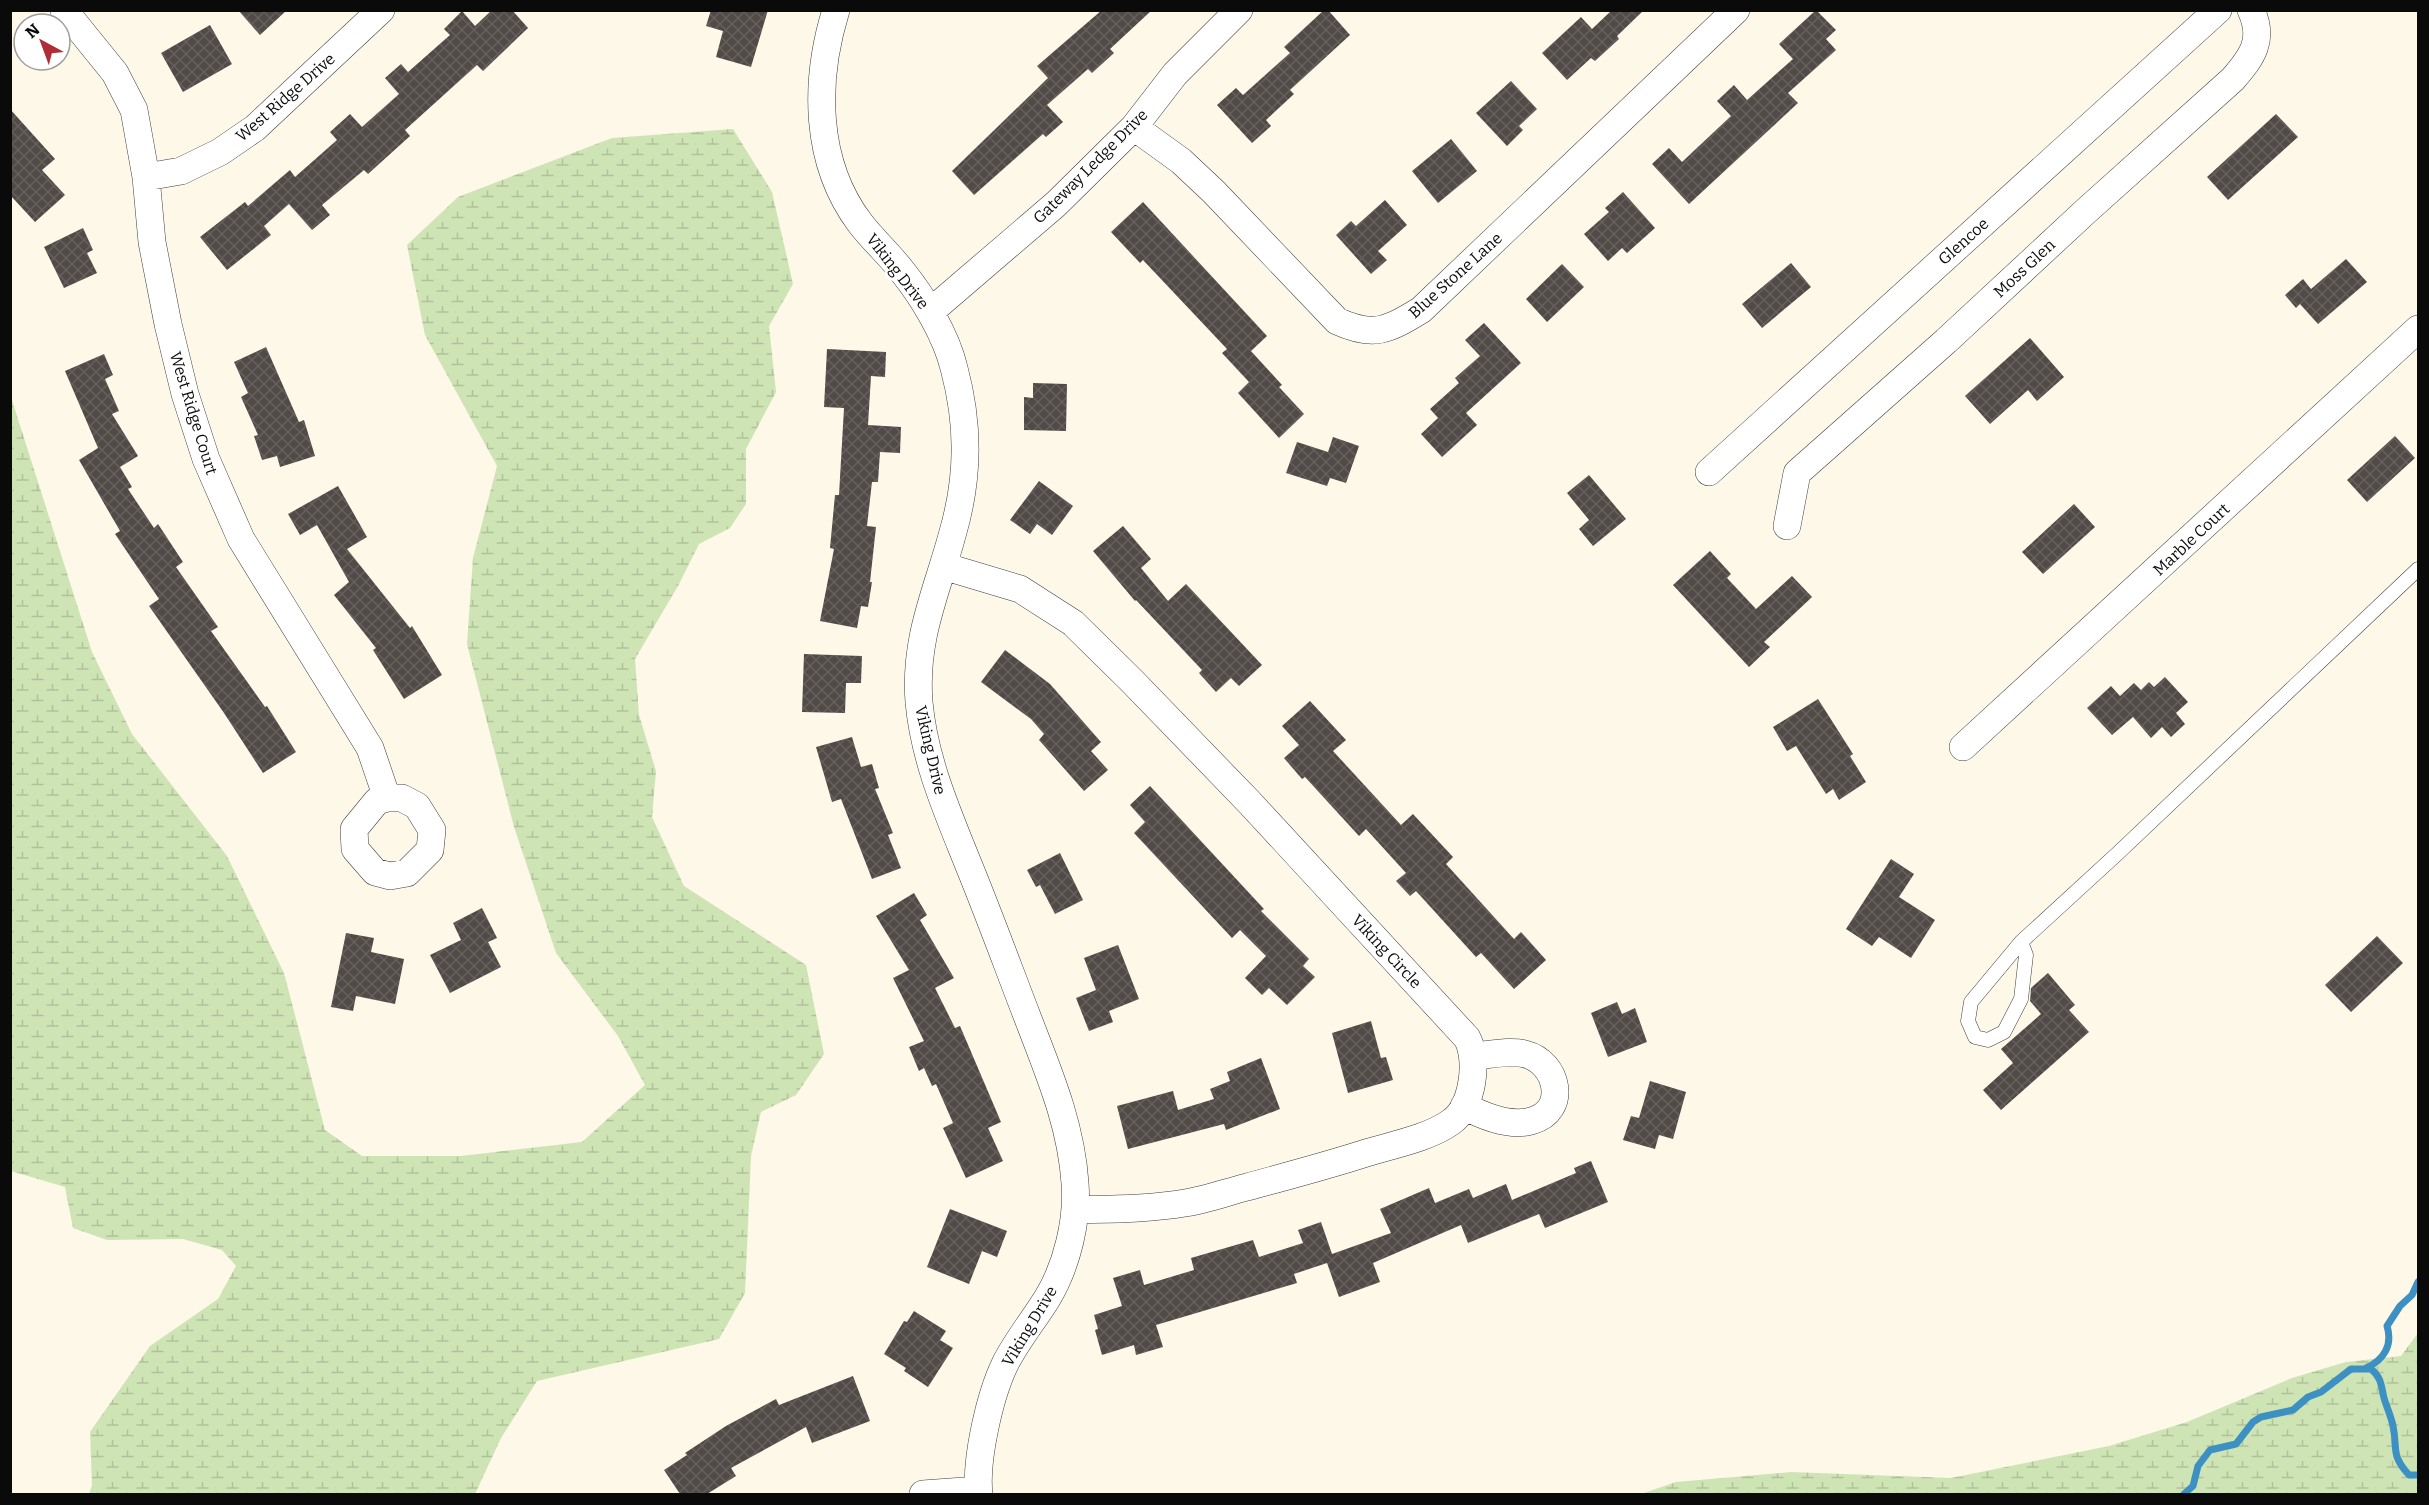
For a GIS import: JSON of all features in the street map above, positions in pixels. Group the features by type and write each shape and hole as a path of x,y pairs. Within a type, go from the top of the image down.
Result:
{"street":[{"name":"West Ridge Court","path":"64,10 115,73 134,110 146,177 152,242 168,324 185,394 206,459 241,539 369,748 387,798"},
{"name":"West Ridge Drive","path":"146,177 181,171 220,152 255,128 381,10"},
{"name":"Viking Drive","path":"836,10 827,46 820,96 823,133 832,165 843,193 859,221 903,272 930,312 954,365 967,437 963,488 954,529 928,608 920,657 919,698 925,740 943,802 1068,1127 1076,1185 1076,1210 1063,1263 1050,1294 1017,1342 996,1383 986,1429 978,1492"},
{"name":"Gateway Ledge Drive","path":"930,312 1056,204 1134,127 1174,74 1239,10"},
{"name":"Blue Stone Lane","path":"1134,127 1181,161 1214,192 1337,321 1370,331 1391,328 1421,310 1736,10"},
{"name":"Glencoe","path":"1709,471 2218,10"},
{"name":"Moss Glen","path":"1787,526 1797,473 1946,341 2233,79 2250,59 2258,40 2251,10"},
{"name":"Marble Court","path":"1963,747 2418,329"},
{"name":"Viking Circle","path":"943,566 1020,589 1073,623 1132,681 1345,905 1459,1029 1471,1045 1474,1056"},
{"path":"1076,1210 1133,1209 1187,1203 1338,1162 1414,1138 1452,1122 1464,1106 1473,1080 1474,1056 1522,1053 1533,1056 1541,1062 1553,1077 1556,1094 1552,1104 1544,1114 1528,1122 1488,1117 1464,1106"},
{"path":"923,1494 978,1492"}],"lane":[{"path":"2021,942 2026,955 2021,999 2004,1032 1988,1040 1975,1037 1968,1021 1971,1002 2021,942 2418,569"}],"green space":[{"path":"733,129 772,192 793,284 769,326 776,392 746,449 746,504 730,528 699,544 678,586 635,659 639,715 656,771 652,817 684,886 806,965 824,1054 796,1095 761,1112 751,1156 745,1293 719,1339 537,1381 501,1438 475,1494 89,1494 92,1485 90,1432 150,1346 218,1299 236,1266 222,1250 183,1239 107,1240 73,1228 65,1187 11,1171 11,397 92,652 132,734 227,856 284,973 325,1130 362,1156 461,1156 582,1142 645,1085 618,1036 556,953 514,827 467,644 473,558 497,466 425,335 407,245 458,197 612,138"},
{"path":"2418,1333 2418,1494 1641,1494 1676,1482 1791,1472 1951,1478 2109,1446 2187,1422 2292,1378 2346,1362 2401,1356"}],"building":[{"path":"238,10 287,10 260,35"},
{"path":"492,10 512,10 528,28 483,71 477,65 405,130 410,136 368,174 364,170 322,205 330,215 312,230 289,204 264,226 271,235 227,270 200,237 245,202 248,206 290,170 295,177 337,140 330,132 350,114 362,127 399,94 385,78 401,64 408,72 450,35 444,29 462,11 475,26"},
{"path":"711,10 768,10 751,67 716,57 723,31 706,26"},
{"path":"1102,10 1152,10 1110,49 1114,53 1092,73 1088,69 1047,105 1063,122 1046,137 1043,134 974,195 952,171 1048,78 1037,66"},
{"path":"1324,10 1328,10 1350,35 1290,90 1294,94 1266,120 1271,126 1252,143 1217,105 1236,88 1243,95 1290,53 1284,47"},
{"path":"1612,10 1644,10 1617,36 1619,39 1595,61 1591,58 1567,80 1542,53 1581,17 1592,29"},
{"path":"1816,10 1836,30 1826,39 1836,50 1788,93 1798,103 1689,204 1652,164 1669,148 1682,162 1731,116 1717,101 1734,85 1747,100 1793,59 1779,44"},
{"path":"210,25 232,64 183,92 161,53"},
{"path":"1511,81 1537,109 1519,126 1523,130 1507,146 1476,113"},
{"path":"10,109 55,159 42,170 65,195 35,222 10,195"},
{"path":"2276,114 2298,137 2228,200 2207,177"},
{"path":"1451,139 1477,171 1438,203 1412,171"},
{"path":"1623,192 1655,228 1627,253 1622,248 1608,261 1584,234 1609,212 1605,208"},
{"path":"1385,200 1407,225 1378,251 1387,260 1371,274 1336,235 1351,221 1356,226"},
{"path":"1143,202 1267,336 1251,351 1282,385 1279,387 1304,414 1279,438 1238,393 1249,382 1222,353 1227,349 1143,260 1140,263 1111,232"},
{"path":"83,228 93,250 87,253 97,273 64,288 44,247"},
{"path":"2346,259 2367,282 2318,324 2300,304 2296,308 2285,295 2303,279 2311,289"},
{"path":"1791,263 1811,287 1762,328 1742,304"},
{"path":"1562,264 1584,287 1547,322 1526,299"},
{"path":"1484,323 1521,363 1466,413 1477,425 1442,457 1421,434 1438,418 1430,409 1459,383 1455,378 1480,356 1465,340"},
{"path":"2030,338 2064,377 2037,401 2028,390 1990,424 1965,396"},
{"path":"266,347 299,422 304,420 315,456 280,467 277,456 262,460 254,436 258,435 241,397 248,393 234,362"},
{"path":"827,349 886,352 885,377 871,376 868,425 901,427 900,453 880,452 878,482 872,482 867,526 876,527 870,582 872,582 868,607 861,606 857,628 820,621 834,549 830,548 835,495 839,495 844,408 824,407"},
{"path":"104,354 113,375 105,379 119,411 112,414 138,456 120,467 132,487 128,489 154,528 158,524 183,562 176,567 218,627 211,631 265,707 267,706 296,752 263,773 149,606 159,599 115,534 120,531 79,460 98,448 65,371"},
{"path":"1033,383 1067,384 1066,431 1024,430 1024,397 1033,398"},
{"path":"2395,436 2415,458 2367,502 2347,480"},
{"path":"1333,437 1359,446 1346,483 1330,478 1327,486 1286,473 1297,442 1328,452"},
{"path":"1589,475 1626,519 1593,546 1579,529 1589,520 1567,493"},
{"path":"1039,481 1073,506 1052,535 1037,524 1030,534 1010,520"},
{"path":"338,486 367,537 347,549 410,628 412,626 442,675 404,699 373,650 376,648 334,595 349,582 317,525 300,535 288,514"},
{"path":"2074,504 2095,527 2043,574 2022,552"},
{"path":"1123,526 1151,559 1141,568 1168,601 1186,584 1262,665 1239,686 1231,678 1216,692 1199,673 1202,670 1135,601 1093,551"},
{"path":"1710,551 1731,574 1727,578 1756,609 1792,576 1812,597 1764,642 1770,647 1749,667 1673,585"},
{"path":"1005,650 1050,684 1101,742 1091,751 1108,770 1084,791 1039,740 1044,734 1031,719 981,682"},
{"path":"804,654 862,656 861,683 846,683 845,713 802,712"},
{"path":"2165,677 2188,702 2176,713 2185,724 2171,737 2162,727 2151,738 2133,717 2112,735 2087,708 2111,686 2120,696 2134,683 2141,690 2149,682 2154,687"},
{"path":"1818,699 1853,754 1850,756 1866,782 1839,800 1833,789 1826,794 1796,746 1787,751 1773,727"},
{"path":"1310,701 1346,740 1333,751 1401,825 1413,814 1453,857 1446,864 1514,939 1521,932 1546,960 1514,989 1481,953 1476,957 1416,891 1410,896 1396,881 1406,873 1366,829 1359,836 1305,777 1302,779 1284,758 1299,745 1282,726"},
{"path":"852,737 861,767 872,764 879,788 875,789 893,833 888,835 901,868 872,879 841,799 832,802 816,747"},
{"path":"1150,786 1264,909 1261,911 1309,959 1303,966 1315,977 1287,1005 1269,988 1262,995 1245,978 1266,956 1240,930 1232,938 1134,833 1145,822 1130,805"},
{"path":"1060,853 1083,900 1055,914 1040,885 1036,887 1027,870"},
{"path":"1891,859 1914,874 1899,897 1935,920 1911,958 1879,937 1872,946 1846,929"},
{"path":"914,893 927,915 920,920 954,978 935,988 955,1028 960,1026 1001,1122 988,1128 1003,1161 966,1178 943,1128 953,1123 936,1084 932,1086 924,1068 919,1071 909,1047 924,1041 893,978 909,970 876,916"},
{"path":"482,908 497,938 488,942 501,967 450,993 430,955 461,940 453,923"},
{"path":"346,933 374,938 371,952 404,959 395,1004 356,996 353,1011 331,1007"},
{"path":"2377,936 2403,963 2351,1012 2325,985"},
{"path":"1118,945 1139,999 1109,1011 1113,1022 1089,1031 1076,998 1096,990 1084,958"},
{"path":"2048,973 2075,1005 2069,1010 2089,1032 2001,1110 1983,1090 2013,1063 2001,1049 2041,1014 2030,1001 2031,988"},
{"path":"1617,1002 1622,1014 1635,1008 1647,1042 1608,1057 1591,1013"},
{"path":"1371,1021 1381,1058 1386,1057 1393,1080 1348,1093 1332,1033"},
{"path":"1261,1058 1280,1109 1226,1130 1224,1124 1128,1149 1117,1106 1173,1091 1178,1110 1214,1099 1210,1089 1230,1081 1227,1072"},
{"path":"1650,1081 1686,1092 1673,1139 1659,1135 1655,1149 1623,1140 1631,1116 1639,1118"},
{"path":"1591,1161 1608,1202 1545,1228 1539,1214 1468,1243 1461,1225 1373,1263 1380,1282 1339,1297 1327,1263 1294,1274 1297,1283 1156,1325 1163,1347 1136,1355 1134,1345 1102,1355 1095,1330 1098,1329 1094,1315 1122,1306 1113,1278 1140,1270 1144,1285 1194,1270 1191,1258 1253,1240 1259,1257 1303,1243 1298,1230 1321,1222 1332,1254 1391,1233 1380,1209 1429,1188 1435,1203 1469,1189 1473,1198 1506,1184 1512,1200 1576,1173 1574,1168"},
{"path":"950,1209 1007,1231 997,1257 982,1251 969,1284 927,1267"},
{"path":"914,1311 946,1331 940,1340 953,1348 928,1387 904,1371 906,1368 884,1354 904,1321 907,1322"},
{"path":"853,1376 870,1421 812,1443 806,1427 731,1468 736,1476 707,1494 680,1494 664,1470 726,1426 776,1399 779,1405"}],"waterway":[{"path":"2366,1368 2378,1361 2386,1351 2389,1339 2387,1326 2400,1306 2412,1295 2418,1282"},
{"path":"2184,1494 2193,1486 2198,1466 2210,1450 2236,1444 2253,1422 2261,1417 2293,1410 2308,1397 2321,1392 2351,1369 2371,1369 2381,1382 2392,1422 2399,1462 2409,1475 2418,1475"}]}
